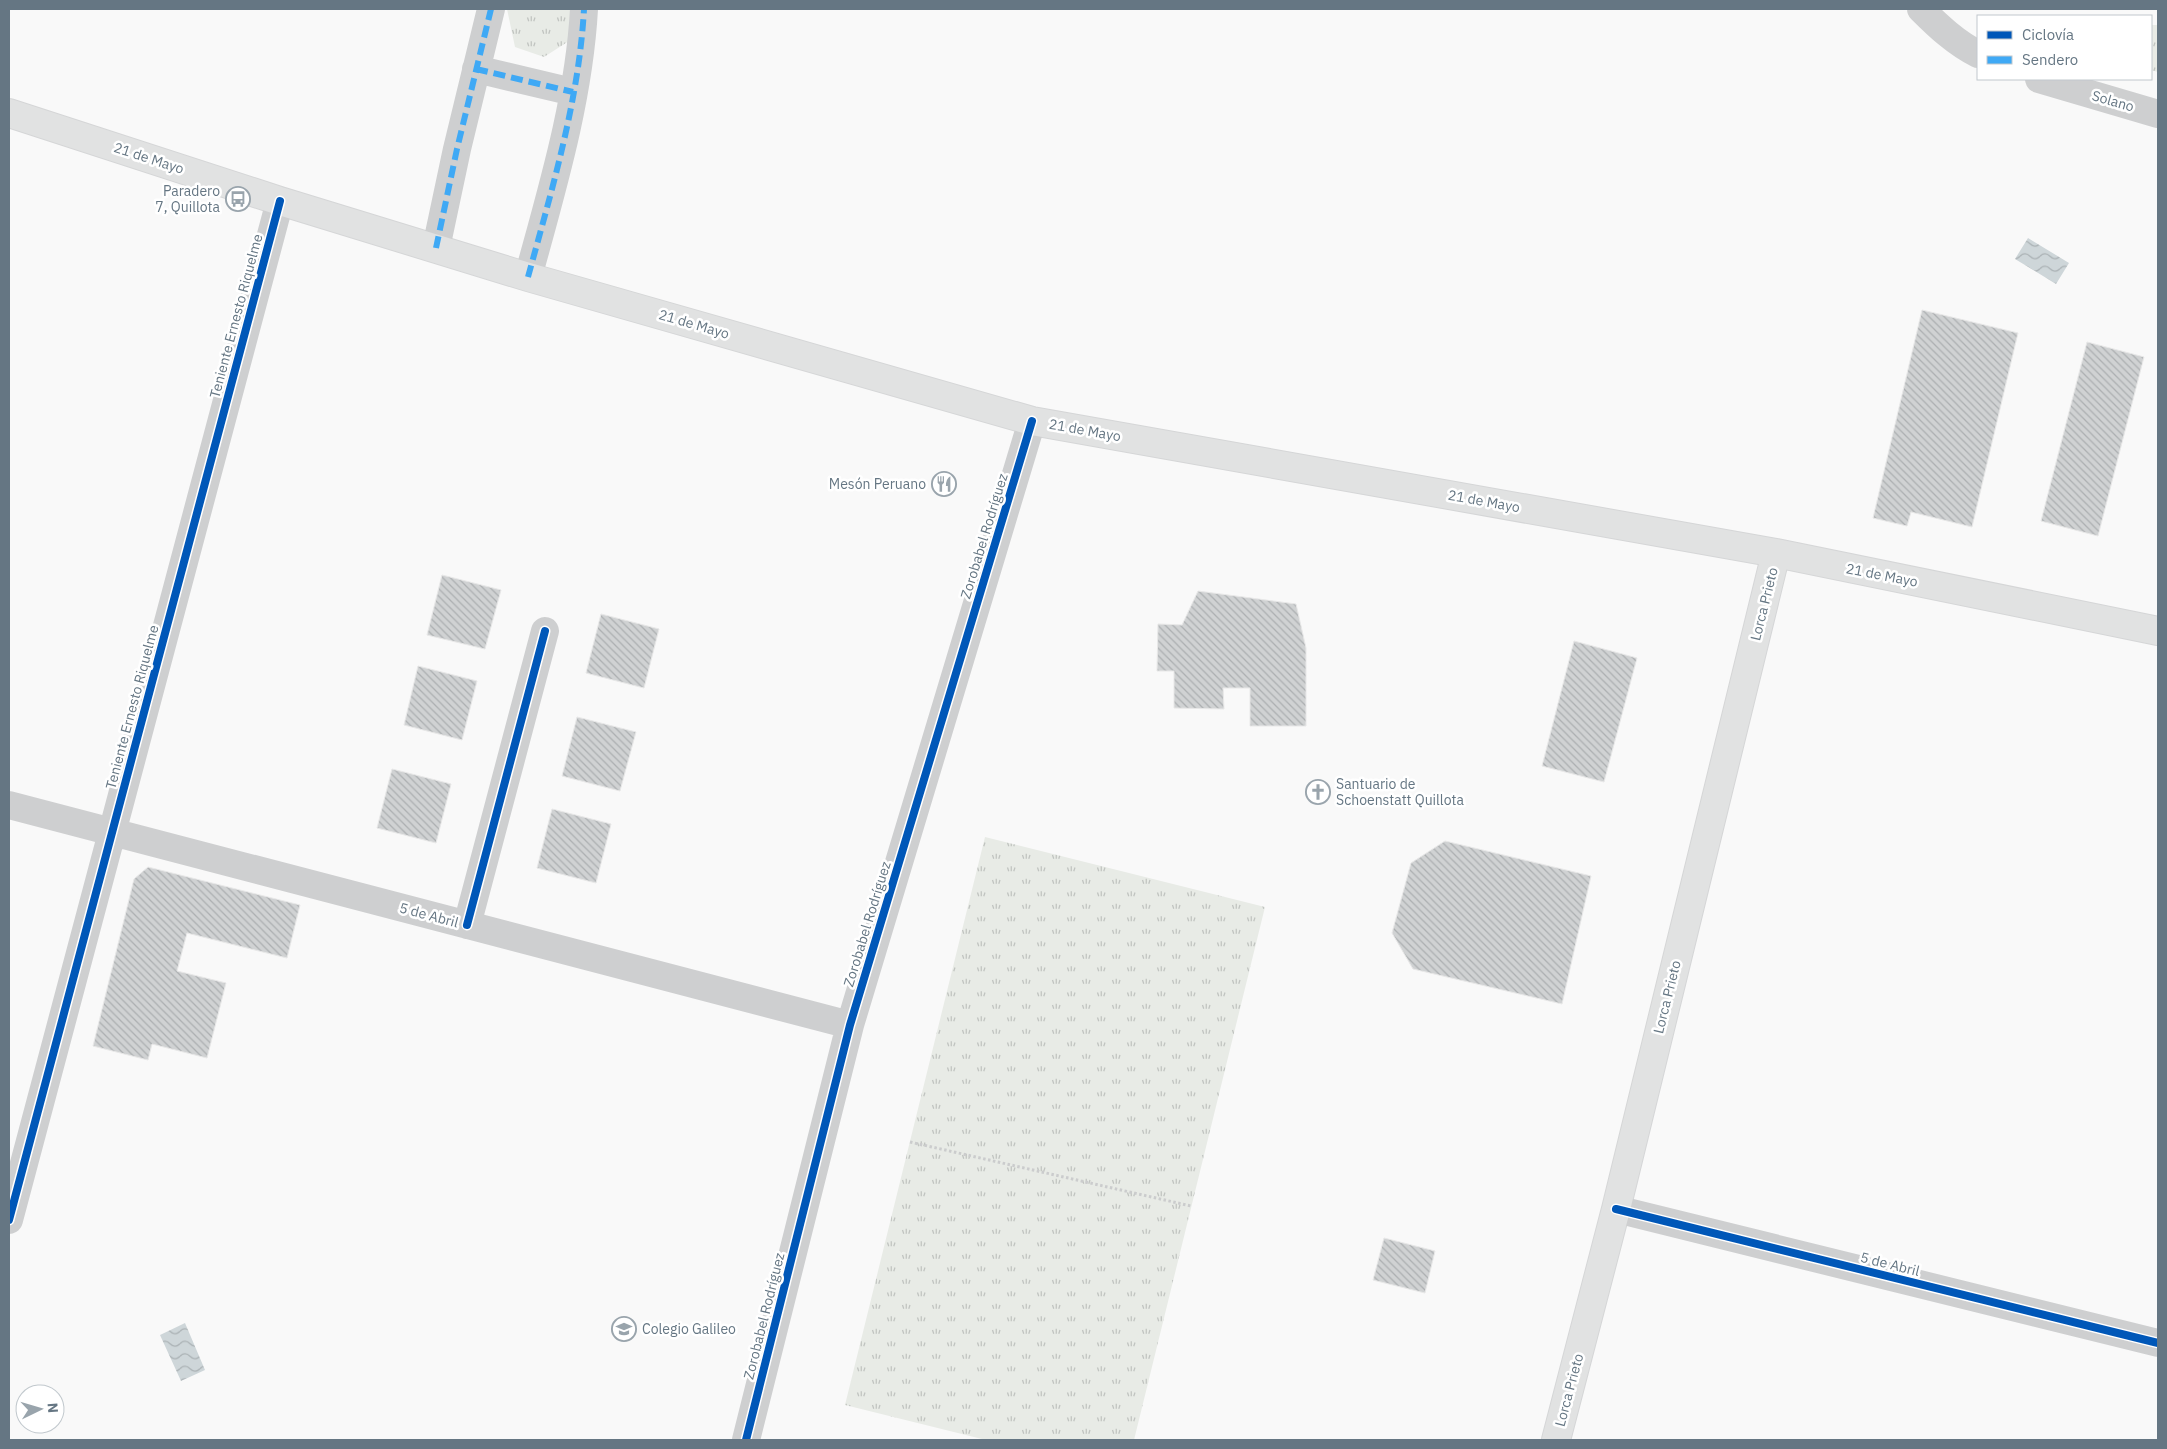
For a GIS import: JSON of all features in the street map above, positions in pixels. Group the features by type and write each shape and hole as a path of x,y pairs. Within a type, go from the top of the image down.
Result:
{"main road":[{"name":"21 de Mayo","path":"9,113 280,202 528,277 1032,420 1776,553 2158,631"},
{"name":"Lorca Prieto","path":"1556,1440 1616,1209 1776,553"}],"street":[{"path":"436,248 491,9"},
{"path":"528,277 555,176 573,92 581,52 584,9"},
{"path":"1920,9 1938,26 1968,49 1977,54"},
{"path":"476,69 573,92"},
{"name":"Solano","path":"2041,80 2158,114"},
{"name":"Teniente Ernesto Riquelme","path":"9,1220 280,202"},
{"name":"Zorobabel Rodríguez","path":"746,1440 850,1025 1032,420"},
{"path":"467,925 545,631"},
{"name":"5 de Abril","path":"9,805 850,1025"},
{"name":"5 de Abril","path":"1616,1209 2158,1343"}],"path":[{"path":"910,1142 1191,1206"}],"green space":[{"path":"507,9 572,9 569,41 544,57 515,47"},
{"path":"2152,25 2158,25 2158,72 2152,70"},
{"path":"985,837 1265,907 1134,1440 986,1440 845,1405"}],"water":[{"path":"2028,238 2069,263 2056,284 2015,259"},
{"path":"185,1323 205,1370 181,1381 160,1335"}],"building":[{"path":"1922,310 2018,333 1972,527 1911,512 1907,526 1873,518"},
{"path":"2087,342 2144,357 2098,536 2041,521"},
{"path":"442,575 501,590 485,649 427,635"},
{"path":"1198,591 1296,604 1306,648 1306,726 1250,726 1250,688 1223,688 1224,709 1174,708 1174,671 1157,671 1158,624 1182,625"},
{"path":"601,614 659,629 644,688 586,673"},
{"path":"1574,641 1637,658 1604,782 1542,766"},
{"path":"418,666 477,681 462,740 404,725"},
{"path":"577,717 636,732 620,791 562,776"},
{"path":"392,769 451,784 436,843 377,828"},
{"path":"552,809 611,824 596,883 537,868"},
{"path":"1445,841 1591,876 1562,1004 1413,969 1392,933 1411,863"},
{"path":"148,867 300,905 287,958 187,933 177,971 226,983 207,1058 152,1044 148,1060 93,1046 134,879"},
{"path":"1384,1238 1435,1251 1425,1293 1373,1280"}],"marked path":[{"path":"436,248 457,149 491,9"},
{"path":"528,277 555,178 570,111 577,77 584,9"},
{"path":"476,69 573,92"}],"cycle path":[{"path":"9,1220 280,201"},
{"path":"746,1440 850,1025 1032,421"},
{"path":"467,925 545,631"},
{"path":"1616,1209 2158,1343"}],"place":[{"name":"Paradero 7, Quillota","path":"238,199"},
{"name":"Mesón Peruano","path":"944,484"},
{"name":"Santuario de Schoenstatt Quillota","path":"1318,792"},
{"name":"Colegio Galileo","path":"624,1329"}]}
